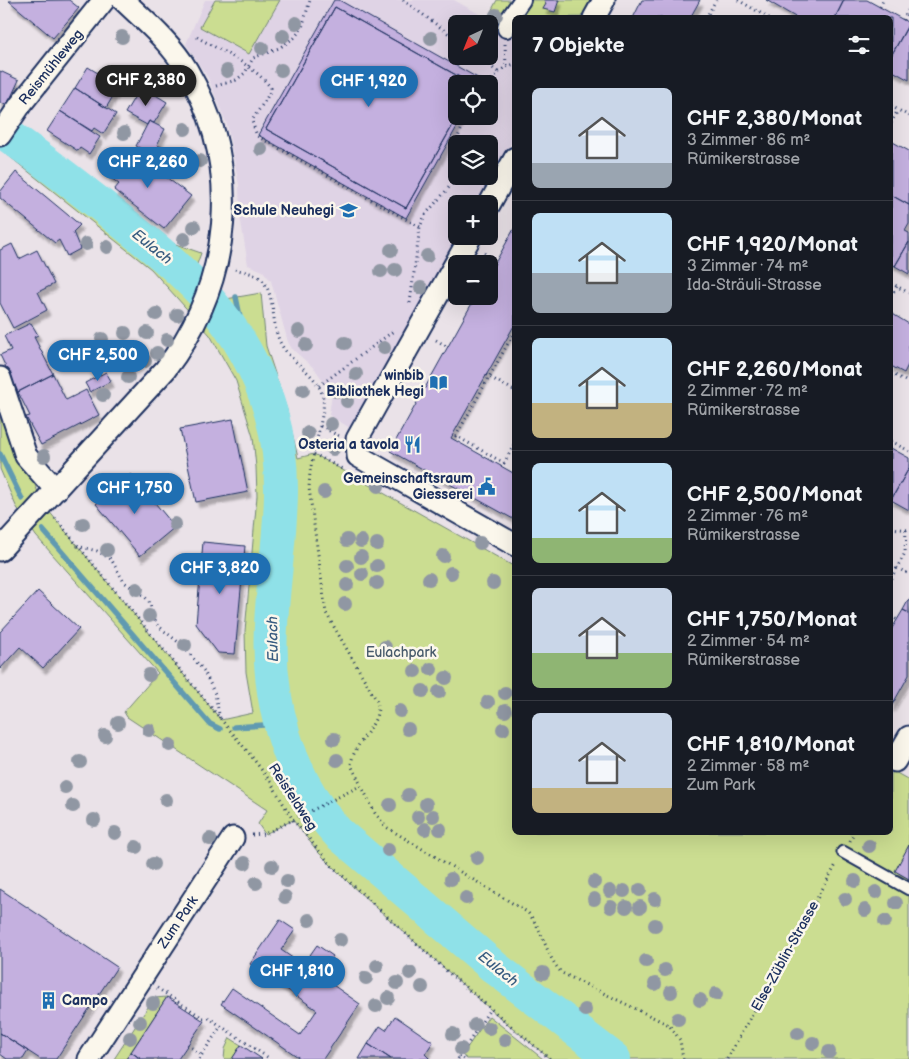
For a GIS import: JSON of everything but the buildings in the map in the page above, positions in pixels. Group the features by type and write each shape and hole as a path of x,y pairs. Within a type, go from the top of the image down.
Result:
{"street":[{"name":"Reismühleweg","path":"5,127 104,0"},
{"path":"0,550 165,370 183,346 199,316 215,274 222,227 222,179 219,156 206,113 186,69 173,50 123,0"},
{"path":"506,30 508,20 522,0"},
{"path":"596,15 604,0"},
{"path":"495,195 512,163"},
{"path":"476,245 357,438 358,456 512,543"},
{"path":"0,378 26,456 56,490"},
{"path":"899,763 909,737"},
{"name":"Zum Park","path":"89,1059 233,838"}],"lane":[{"path":"843,852 909,889"}],"path":[{"path":"209,88 236,80 248,67 253,58 279,48 294,38 302,28 310,0"},
{"path":"404,0 448,34"},
{"path":"708,15 716,0"},
{"path":"738,0 764,15"},
{"path":"880,7 883,0"},
{"path":"903,20 909,9"},
{"path":"196,38 248,67 263,78 271,88 268,100 258,110 252,121 257,136 420,227"},
{"path":"489,65 498,72"},
{"path":"496,75 512,65"},
{"path":"893,107 909,116"},
{"path":"893,119 898,110"},
{"path":"409,311 420,227 425,215 452,184 456,142 463,125"},
{"path":"478,245 489,255"},
{"path":"215,274 251,274 263,281 267,288 281,344 319,386 324,406 310,471 309,488 325,607 333,627 378,703 374,721 352,758 352,771 375,813 386,827 527,912 538,924 553,961 562,973 673,1029 680,1040 683,1059"},
{"path":"893,284 909,293"},
{"path":"893,293 897,286"},
{"path":"319,386 400,326"},
{"path":"512,335 456,436 504,463 512,448"},
{"path":"434,339 448,347"},
{"path":"893,375 909,383"},
{"path":"488,376 512,389"},
{"path":"320,426 346,440"},
{"path":"893,442 909,451"},
{"name":"Reisfeldweg","path":"51,514 262,769 293,820 332,866 490,1009 550,1059"},
{"path":"893,528 907,530 906,553 893,575"},
{"path":"76,546 97,551 111,559 124,582 149,601 156,624 184,646 204,671 215,694 220,720"},
{"path":"897,568 909,574"},
{"path":"893,617 897,620"},
{"path":"233,838 265,834 360,786"},
{"name":"Else-Züblin-Strasse","path":"727,1059 843,852"},
{"path":"152,984 203,1018 209,1018 270,1059"},
{"path":"464,1059 459,1057 490,1009"},
{"path":"199,1059 221,1026"},
{"path":"187,1045 202,1055"}],"shaded area":[{"name":"Schule Neuhegi","path":"205,0 454,0 481,15 448,15 448,65 498,65 498,25 512,32 512,141 498,166 498,135 448,135 448,185 488,185 482,195 448,195 448,245 453,245 350,428 329,415 332,394 315,369 292,349 288,342 271,281 263,271 248,265 240,216 239,185 227,125 208,78 186,44"}],"green space":[{"path":"215,0 280,0 249,54 200,27"},
{"path":"497,0 591,0 582,15 512,15 512,32 498,25 498,15 489,15"},
{"name":"Eulachpark","path":"0,113 11,119 167,241 201,253 196,267 226,299 261,293 266,346 287,410 298,458 314,454 512,565 512,835 893,835 893,771 909,780 909,1059 550,1059 490,1009 350,884 318,852 293,820 265,834 258,824 267,810 127,717 124,712 158,673 36,536 16,506 0,469 0,402 43,504 221,720 253,713 246,672 245,631 257,496 253,437 236,381 210,335 151,269 0,149"},
{"path":"167,997 126,1059 114,1059 154,998"},
{"path":"489,1016 543,1059 467,1059 462,1055"},
{"path":"230,1038 241,1045 232,1059 224,1059 225,1049"}],"waterway":[{"name":"Eulach","path":"0,130 43,160 111,213 187,277 228,324 245,350 271,413 277,439 280,466 280,519 271,626 273,682 277,709 284,737 294,763 306,788 321,812 338,833 494,967 614,1059"},
{"path":"236,297 243,331 241,344"},
{"path":"0,454 22,499"},
{"path":"43,530 210,724 220,729"},
{"path":"234,727 280,724"}],"place":[{"name":"Schule Neuhegi","path":"348,210"},
{"name":"winbib Bibliothek Hegi","path":"438,383"},
{"name":"Osteria a tavola","path":"413,444"},
{"name":"Gemeinschaftsraum Giesserei","path":"487,486"},
{"name":"Campo","path":"48,1000"}]}
